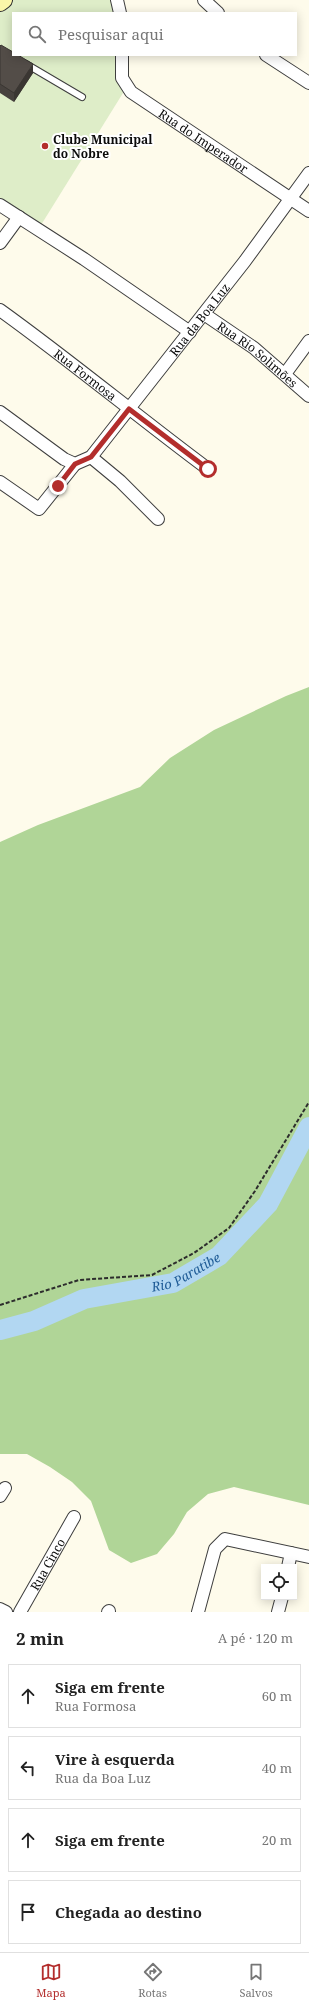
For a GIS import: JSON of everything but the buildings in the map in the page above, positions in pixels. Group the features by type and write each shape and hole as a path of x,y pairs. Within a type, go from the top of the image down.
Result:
{"main road":[{"path":"0,3 4,0"}],"street":[{"path":"117,0 120,12"},
{"path":"204,0 217,12"},
{"name":"Rua do Imperador","path":"122,56 122,78 131,92 292,198 309,211"},
{"path":"267,56 309,84"},
{"name":"Rua da Boa Luz","path":"0,482 40,509 129,409 204,314 292,198 309,173"},
{"path":"0,205 84,259 190,332"},
{"path":"0,243 19,217"},
{"name":"Rua Formosa","path":"0,310 45,342 129,409 208,469"},
{"name":"Rua Rio Solimões","path":"204,314 254,348 309,396"},
{"path":"285,374 309,341"},
{"path":"0,412 64,459 84,461 120,481 158,520"},
{"name":"Rua Cinco","path":"20,1612 74,1517"},
{"path":"198,1612 215,1549 224,1539 309,1557"},
{"path":"289,1564 291,1553"},
{"path":"278,1612 281,1600"},
{"path":"0,1609 6,1612"}],"lane":[{"path":"18,60 82,97"}],"path":[{"path":"0,1305 79,1280 152,1275 194,1253 229,1228 255,1191 309,1102"}],"green space":[{"name":"Clube Municipal do Nobre","path":"10,0 111,0 113,12 12,12 12,56 118,56 123,93 41,225 0,199 0,6"},
{"path":"309,687 309,1505 234,1487 208,1494 187,1512 174,1534 157,1554 131,1563 109,1550 91,1501 72,1482 27,1454 0,1454 0,842 38,825 140,787 170,758 214,730 286,696"}],"waterway":[{"name":"Rio Paratibe","path":"0,1330 34,1321 84,1299 173,1283 219,1256 268,1204 309,1127"}],"place":[{"name":"Clube Municipal do Nobre","path":"45,146"}],"route":[{"path":"58,486 75,464 91,457 129,409 208,469"}]}
